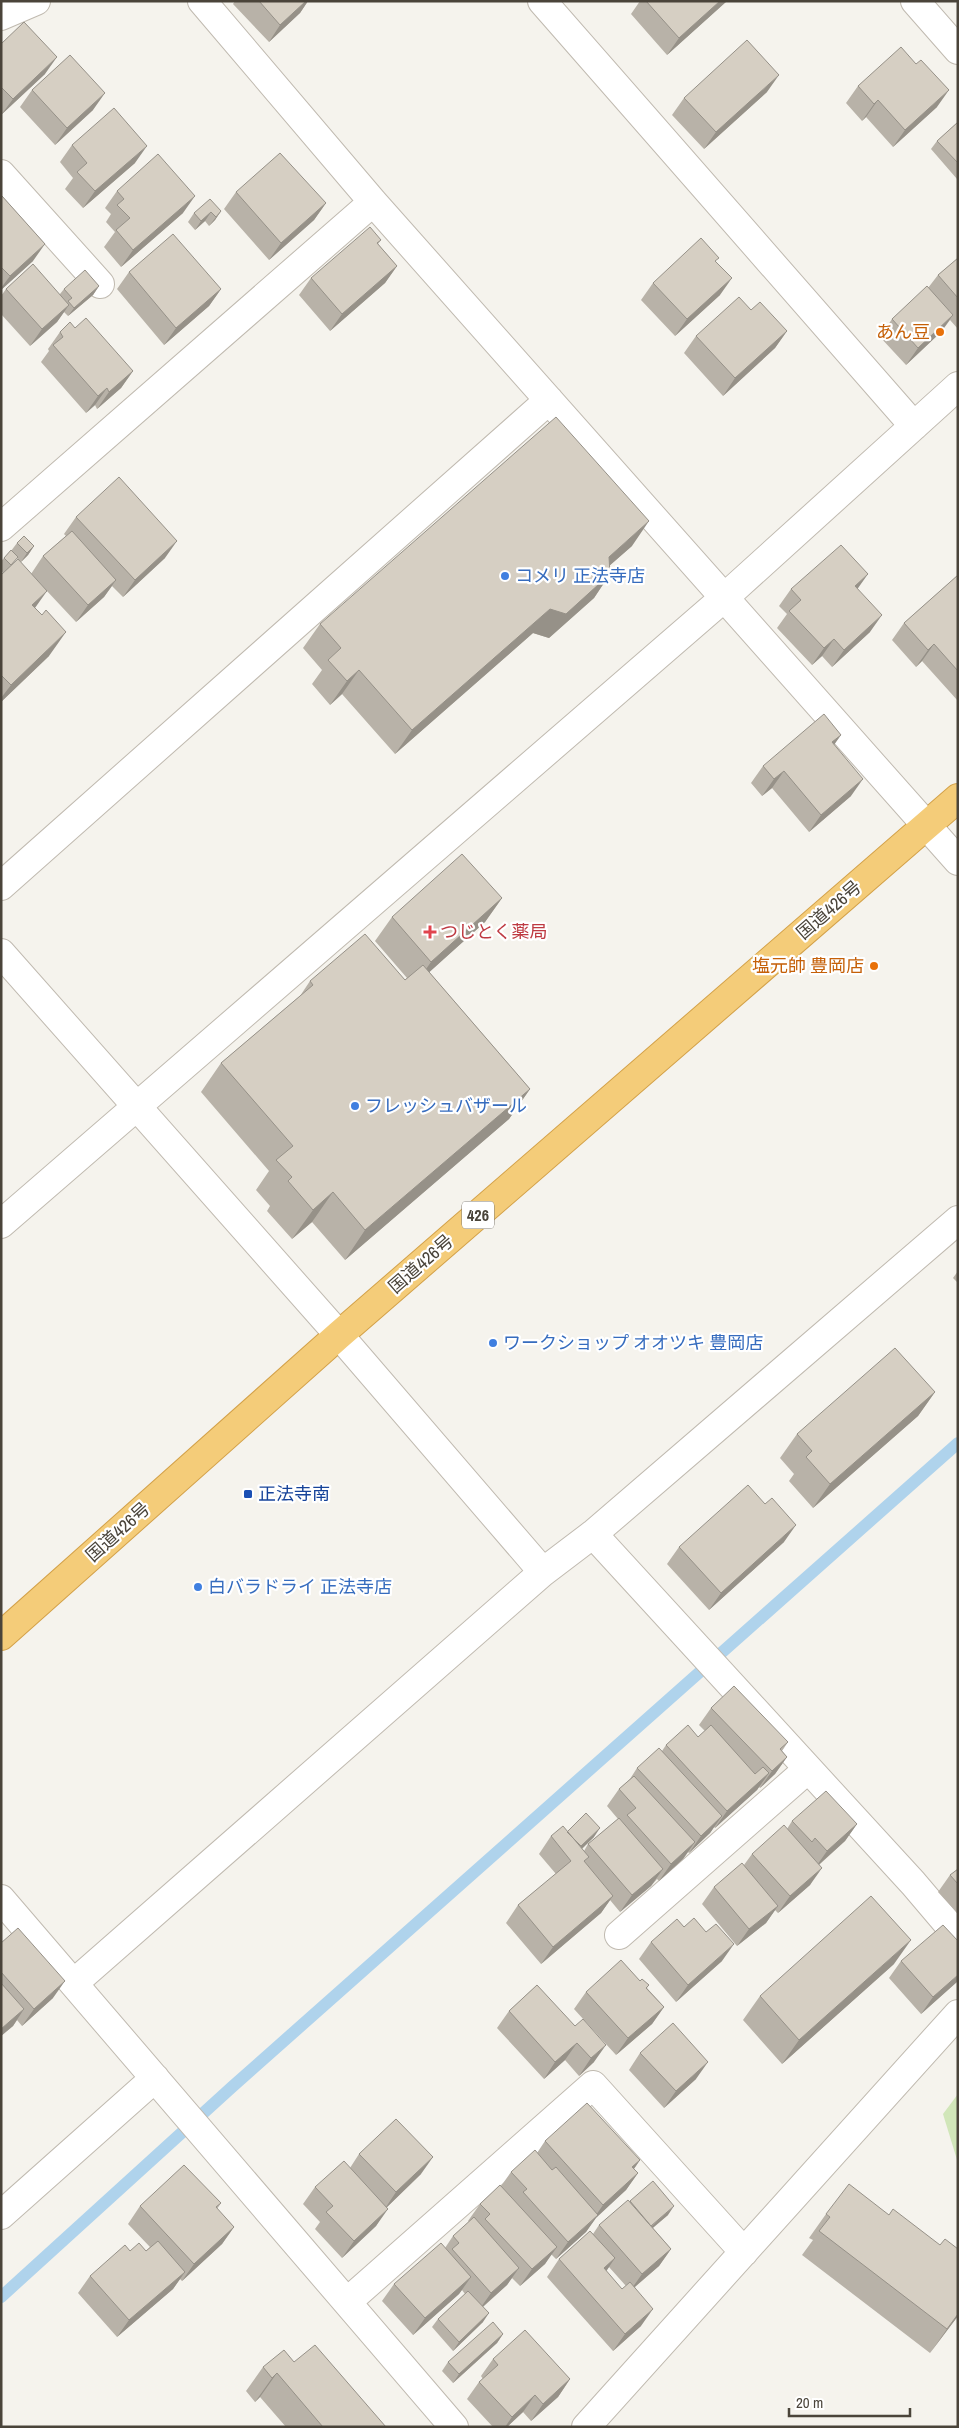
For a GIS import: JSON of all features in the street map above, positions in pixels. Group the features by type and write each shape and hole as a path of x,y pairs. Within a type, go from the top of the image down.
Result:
{"highway":[{"name":"国道426号","path":"1,1636 338,1335 958,798"}],"street":[{"path":"202,1 373,202 958,861"},
{"path":"542,1 914,426"},
{"path":"915,1 958,50"},
{"path":"1,16 30,2"},
{"path":"1,174 100,284"},
{"path":"1,527 373,202"},
{"path":"1,1224 725,597 958,386"},
{"path":"1,886 549,400"},
{"path":"1,953 338,1335 543,1572"},
{"path":"74,1983 543,1572 593,1534 958,1220"},
{"path":"593,1534 913,1883 958,1936"},
{"path":"619,1935 808,1770"},
{"path":"3,1906 74,1983 454,2427"},
{"path":"586,2427 958,2014"},
{"path":"1,2215 155,2078"},
{"path":"347,2302 593,2084 744,2252"}],"green space":[{"path":"958,2094 958,2163 943,2114"}],"building":[{"path":"259,1 306,1 280,25"},
{"path":"646,1 720,1 679,38"},
{"path":"24,22 57,57 13,99 1,87 1,44"},
{"path":"747,40 779,75 716,132 684,98"},
{"path":"901,47 916,64 921,60 949,90 905,130 878,100 874,104 858,86"},
{"path":"70,55 105,93 67,128 32,90"},
{"path":"114,108 147,146 95,191 77,172 87,163 72,145"},
{"path":"958,122 958,163 937,141"},
{"path":"280,153 326,203 281,243 236,192"},
{"path":"158,154 195,196 133,250 116,230 130,218 117,205 124,199 117,191"},
{"path":"2,196 45,244 10,276 1,267"},
{"path":"210,199 221,211 216,217 211,212 201,221 194,213"},
{"path":"370,227 381,240 377,243 397,266 342,314 311,278"},
{"path":"173,234 221,289 176,328 129,272"},
{"path":"701,238 719,258 715,261 732,278 687,319 653,283"},
{"path":"958,258 958,298 938,275"},
{"path":"33,264 69,305 42,329 6,289"},
{"path":"85,270 99,286 74,308 68,301 72,298 64,289"},
{"path":"927,286 953,315 918,348 892,319"},
{"path":"739,297 751,310 760,302 787,331 735,378 696,336"},
{"path":"86,318 133,371 109,392 107,388 98,396 53,345 63,337 60,332 70,322 75,328"},
{"path":"556,417 649,521 609,557 610,574 566,614 550,609 412,730 359,670 347,681 328,660 341,648 320,624"},
{"path":"119,477 177,541 135,580 76,517"},
{"path":"72,531 116,580 88,605 43,556"},
{"path":"24,536 34,546 27,553 17,543"},
{"path":"841,545 868,574 855,586 882,615 844,650 834,639 824,648 789,611 801,600 791,589"},
{"path":"11,550 18,557 11,565 4,558"},
{"path":"18,559 47,591 32,605 42,615 46,610 66,632 11,685 1,675 1,575"},
{"path":"958,575 958,671 934,644 928,650 904,623"},
{"path":"824,714 841,735 832,742 863,779 821,815 784,771 774,779 763,766"},
{"name":"つじとく薬局","path":"462,854 502,898 431,962 392,917"},
{"name":"フレッシュバザール","path":"365,934 405,980 423,965 530,1089 365,1230 333,1192 313,1210 288,1181 292,1177 276,1160 293,1146 221,1063 313,985 310,981"},
{"path":"895,1348 935,1392 830,1484 806,1457 812,1451 797,1434"},
{"path":"748,1485 765,1504 772,1498 796,1525 721,1593 679,1547"},
{"path":"734,1686 788,1742 780,1749 787,1757 772,1771 711,1708"},
{"path":"688,1725 698,1737 711,1725 755,1774 763,1767 769,1773 727,1811 666,1745"},
{"path":"659,1748 722,1816 701,1836 637,1768"},
{"path":"634,1776 695,1842 671,1864 627,1815 636,1808 619,1789"},
{"path":"826,1791 857,1824 827,1851 815,1838 812,1842 792,1821"},
{"path":"586,1813 600,1828 581,1846 567,1832"},
{"path":"619,1818 663,1869 632,1895 588,1844"},
{"path":"784,1825 822,1868 790,1896 752,1854"},
{"path":"563,1826 589,1857 584,1861 613,1896 553,1947 518,1905 571,1861 551,1836"},
{"path":"742,1863 778,1906 749,1929 714,1887"},
{"path":"958,1869 958,1884 950,1875"},
{"path":"871,1896 911,1940 799,2040 760,1996"},
{"path":"694,1918 706,1932 716,1924 734,1944 688,1985 651,1942 677,1919 684,1927"},
{"path":"943,1925 958,1941 958,1975 933,1997 901,1961"},
{"path":"18,1928 65,1981 34,2009 1,1972 1,1943"},
{"path":"621,1960 640,1981 642,1979 649,1985 646,1988 664,2007 628,2038 586,1992"},
{"path":"1,1983 24,2009 1,2029"},
{"path":"537,1985 575,2026 583,2019 606,2045 591,2058 577,2043 555,2062 509,2011"},
{"path":"673,2023 708,2062 676,2091 640,2053"},
{"path":"587,2103 640,2160 632,2167 638,2173 603,2205 545,2141"},
{"path":"396,2119 433,2157 396,2192 359,2154"},
{"path":"535,2150 552,2170 556,2167 598,2215 568,2242 523,2192 527,2189 511,2172"},
{"path":"344,2161 388,2209 354,2241 326,2212 333,2206 315,2187"},
{"path":"184,2165 221,2203 216,2207 234,2227 194,2264 140,2206"},
{"path":"653,2181 674,2206 651,2226 630,2201"},
{"path":"849,2184 889,2215 893,2209 940,2245 945,2239 958,2249 958,2314 947,2329 819,2231 830,2217 826,2214"},
{"path":"500,2185 557,2247 532,2269 485,2219 490,2214 480,2204"},
{"path":"628,2200 671,2249 642,2274 599,2225"},
{"path":"474,2217 519,2268 491,2293 452,2249 459,2243 453,2236"},
{"path":"590,2231 615,2258 604,2268 622,2289 630,2282 653,2309 625,2334 559,2259"},
{"path":"158,2241 185,2272 129,2320 90,2276 125,2245 130,2251 139,2243 146,2251"},
{"path":"441,2243 471,2277 425,2318 394,2284"},
{"path":"468,2291 489,2313 459,2342 438,2319"},
{"path":"493,2322 503,2334 459,2374 448,2362"},
{"path":"525,2330 570,2379 543,2404 535,2395 512,2417 479,2382 498,2365 493,2359"},
{"path":"315,2345 386,2427 323,2427 277,2373 272,2378 263,2367 284,2350 294,2362"}],"waterway":[{"path":"1,2297 232,2087 958,1443"}],"place":[{"name":"あん豆","path":"940,332"},
{"name":"コメリ 正法寺店","path":"505,576"},
{"name":"つじとく薬局","path":"430,932"},
{"name":"塩元帥 豊岡店","path":"874,966"},
{"name":"フレッシュバザール","path":"355,1106"},
{"name":"ワークショップ オオツキ 豊岡店","path":"493,1343"},
{"name":"正法寺南","path":"248,1494"},
{"name":"白バラドライ 正法寺店","path":"198,1587"}]}
